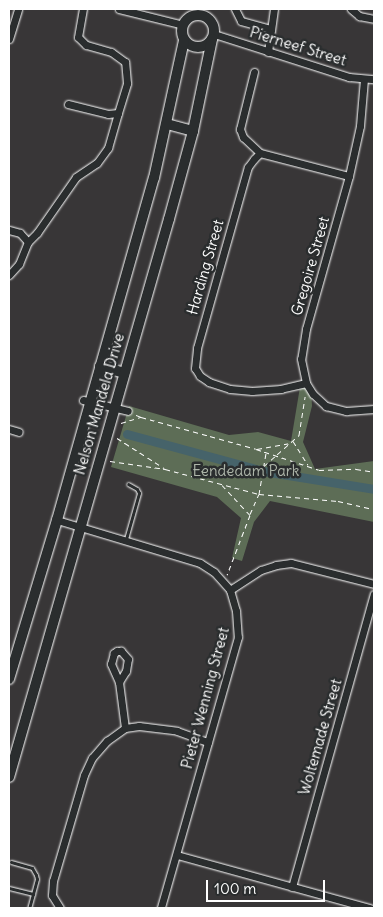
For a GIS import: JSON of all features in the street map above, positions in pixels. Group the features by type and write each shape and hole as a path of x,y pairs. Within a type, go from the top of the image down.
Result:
{"street":[{"path":"9,39 18,9"},
{"path":"9,274 19,264 28,242 37,233 76,177 97,163 108,148 127,82 125,62 111,52 86,45 78,37 83,9"},
{"path":"119,9 186,17 198,14 204,15 212,23"},
{"path":"186,17 181,33 184,40 190,45 200,47 213,36 214,9"},
{"path":"235,9 241,21 271,29"},
{"path":"268,52 274,9"},
{"path":"353,11 374,19"},
{"name":"Nelson Mandela Drive","path":"9,777 11,761 193,131 213,36"},
{"name":"Pierneef Street","path":"213,36 364,79 374,79"},
{"name":"Nelson Mandela Drive","path":"9,680 57,520 87,401 100,366 141,226 167,124 184,40"},
{"path":"254,72 240,129 243,136 260,153 349,176"},
{"name":"Gregoire Street","path":"364,79 360,126 349,176 302,345 301,359 306,382 313,394 326,406 346,411 374,409"},
{"path":"68,104 108,114 118,113"},
{"path":"167,124 193,131"},
{"name":"Harding Street","path":"260,153 248,166 197,348 195,368 200,376 209,382 230,389 252,391 281,389 306,382"},
{"path":"9,230 20,233 28,242"},
{"path":"100,366 124,373"},
{"path":"87,401 128,412"},
{"path":"9,429 19,432"},
{"path":"57,520 200,563 214,572 227,587 261,570 276,565 291,564 374,584"},
{"name":"Pieter Wenning Street","path":"161,908 238,637 238,623 227,587"},
{"name":"Woltemade Street","path":"292,887 374,594"},
{"path":"119,682 125,728"},
{"path":"60,908 52,896 53,881 84,775 92,758 107,740 125,728 139,726 158,727 208,742"},
{"path":"177,855 370,908"}],"lane":[{"path":"126,540 139,493 133,485 128,484"},
{"path":"12,862 32,868 37,879 29,908"},
{"path":"9,888 33,894"}],"path":[{"path":"264,466 299,435 306,382"},
{"path":"141,417 256,449 319,470 356,469 374,472"},
{"path":"107,434 120,439 165,469"},
{"path":"293,440 309,467"},
{"path":"256,449 290,443"},
{"path":"227,587 250,515 259,494 266,453"},
{"path":"99,459 165,469 259,494 338,501 374,509"},
{"path":"221,484 250,515"}],"green space":[{"name":"Eendedam Park","path":"300,387 311,388 312,406 303,442 315,469 374,461 374,522 270,501 254,522 242,561 232,558 241,518 217,497 111,467 129,406 229,435 258,432 291,441"}],"waterway":[{"path":"127,434 263,471 374,489"}]}
